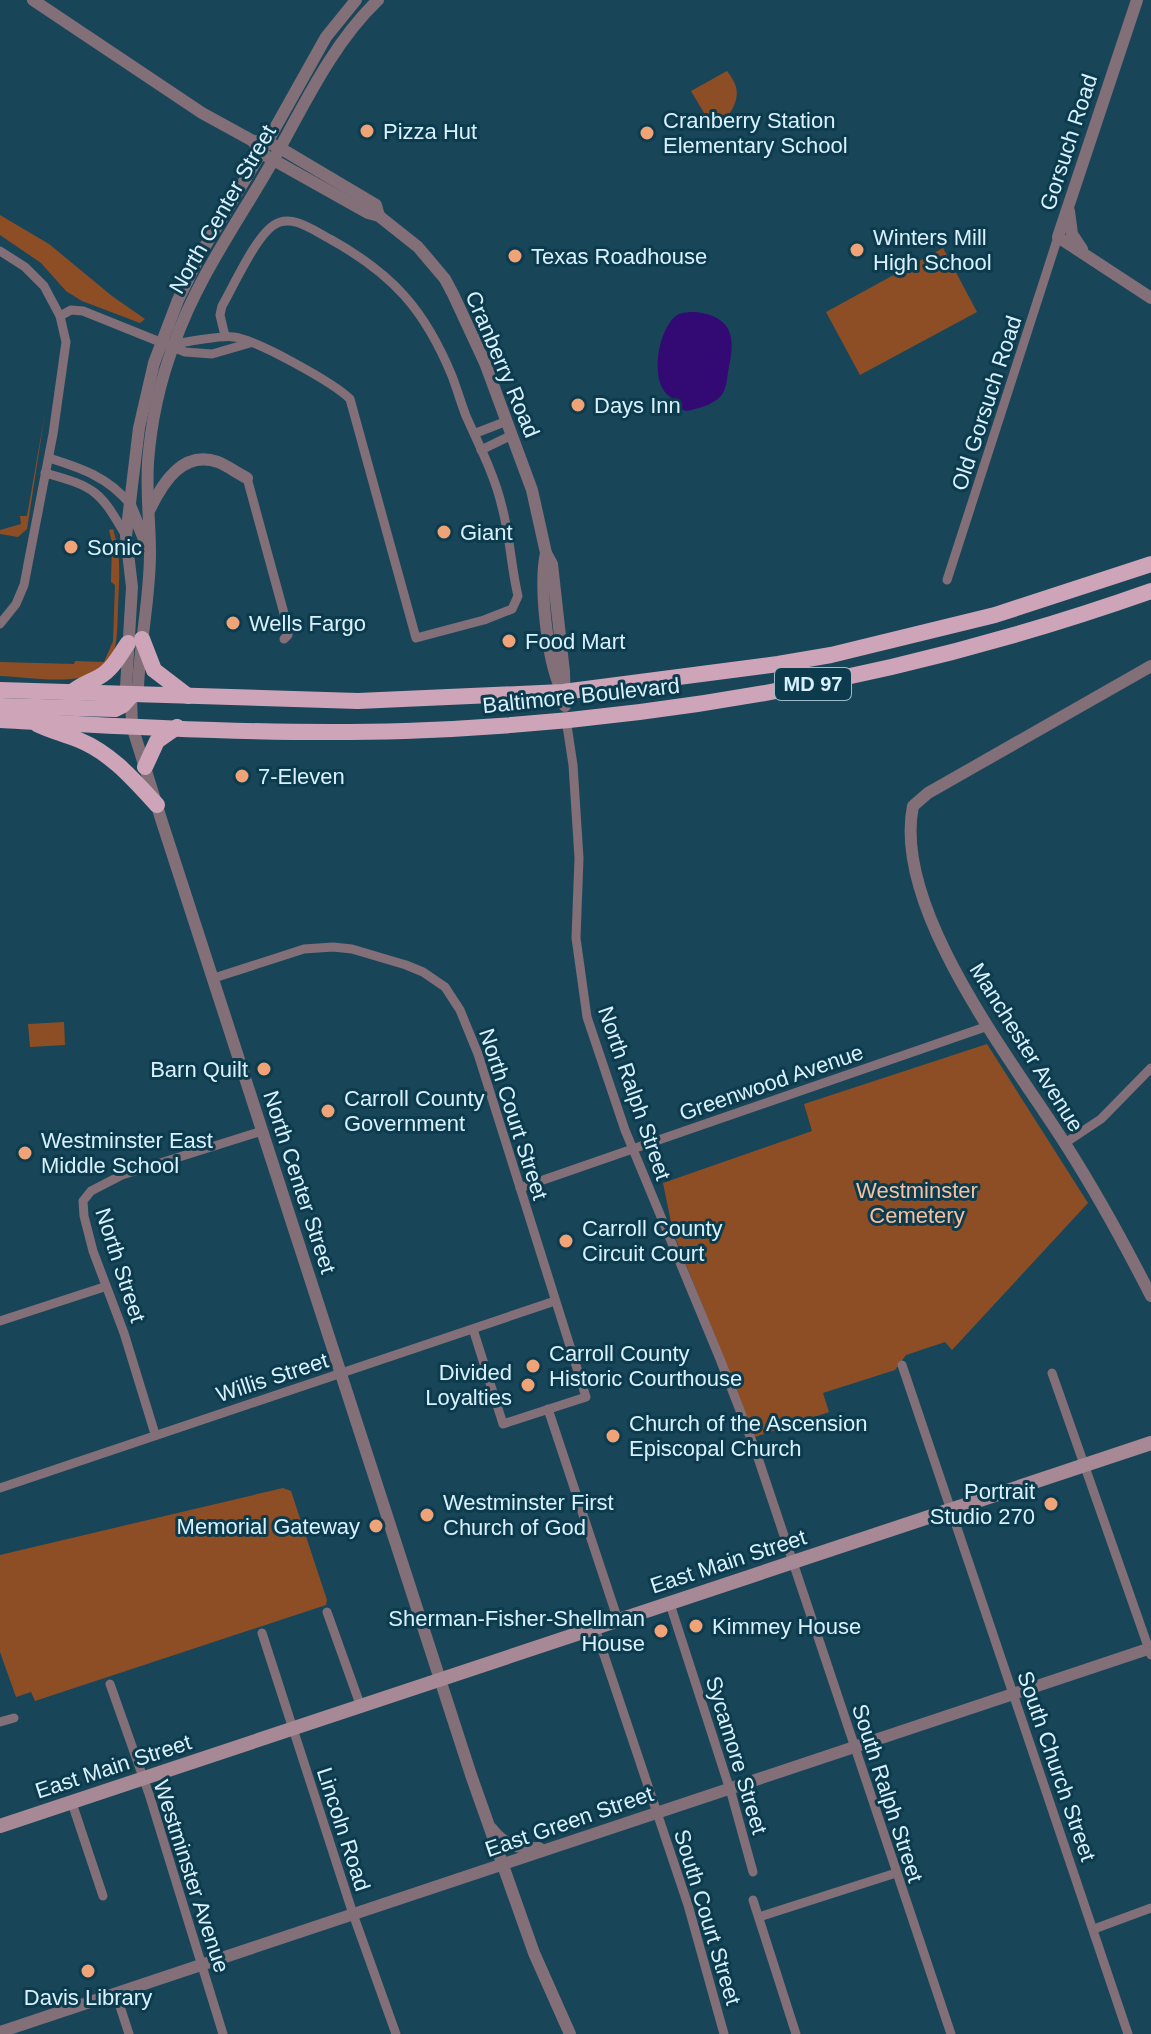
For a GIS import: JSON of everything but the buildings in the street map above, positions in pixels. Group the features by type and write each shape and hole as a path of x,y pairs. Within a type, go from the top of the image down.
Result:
{"highway":[{"name":"Baltimore Boulevard","path":"0,720 402,731 565,706 831,655 995,615 1151,564"},
{"name":"Baltimore Boulevard","path":"0,690 131,696 690,706 836,680 1041,627 1151,591"},
{"path":"71,693 84,682 109,670 135,641 154,670 190,697"},
{"path":"0,706 115,709 131,696"},
{"path":"32,722 56,734 79,740 118,764 157,805"},
{"path":"145,767 157,741 177,727"}],"main road":[{"name":"East Main Street","path":"0,1826 1151,1443"}],"street":[{"name":"Cranberry Road","path":"33,0 202,113 376,205 379,216 418,247 445,279 475,340 532,490 546,553 552,564 565,706"},
{"name":"North Center Street","path":"356,0 326,37 260,145 201,253 142,412 126,536 138,687 131,696 132,726 440,1680 534,1953 570,2034"},
{"name":"North Center Street","path":"135,641 150,554 148,469 152,428 167,343 330,59 378,0"},
{"name":"Gorsuch Road","path":"1137,0 1058,237 1151,298"},
{"path":"1070,200 1072,234 1088,257"},
{"path":"167,343 237,337 268,349 350,399 416,638 512,609 518,596 502,503 436,340 416,307 397,286 335,242 299,223 281,221 262,236 220,311 225,336"},
{"name":"Old Gorsuch Road","path":"947,580 1058,237"},
{"path":"0,251 37,277 51,296 60,316 66,356 24,585 12,611 0,624"},
{"path":"60,316 71,310 83,311 185,352 199,354 231,350 250,343"},
{"path":"476,433 507,421"},
{"path":"481,450 512,435"},
{"path":"49,458 94,474 119,491 130,504 150,554"},
{"path":"148,512 164,481 173,471 195,462 216,461 247,478 288,628 284,639"},
{"path":"45,473 96,491 126,536"},
{"name":"Manchester Avenue","path":"1149,1289 1065,1143 988,1026 944,950 916,876 909,835 913,806 928,793 1151,666"},
{"name":"North Ralph Street","path":"565,706 579,858 576,938 587,1017 633,1148 755,1449 792,1563"},
{"name":"North Court Street","path":"214,978 289,953 333,947 390,959 423,972 453,997 471,1036 586,1397 548,1409"},
{"name":"Greenwood Avenue","path":"520,1188 988,1026"},
{"path":"1065,1143 1101,1119 1151,1068"},
{"name":"North Street","path":"155,1434 124,1333 104,1287 83,1201 89,1193 122,1175 262,1131"},
{"path":"0,1321 104,1287"},
{"name":"Willis Street","path":"0,1488 555,1301"},
{"path":"473,1329 503,1424 548,1409 618,1620"},
{"name":"South Church Street","path":"902,1365 1128,2034"},
{"path":"1052,1373 1150,1650"},
{"name":"South Ralph Street","path":"792,1563 951,2034"},
{"name":"Sycamore Street","path":"670,1604 730,1789 753,1872"},
{"path":"327,1612 361,1707"},
{"name":"South Court Street","path":"595,1628 688,1905 724,2034"},
{"name":"Lincoln Road","path":"262,1633 353,1914 396,2034"},
{"name":"East Green Street","path":"0,2032 1150,1650"},
{"name":"Westminster Avenue","path":"110,1684 174,1874 223,2034"},
{"path":"0,1722 14,1718"},
{"path":"72,1803 103,1896"},
{"path":"488,1823 500,1839 514,1846 542,1848 565,1843"},
{"path":"759,1917 896,1873"},
{"path":"753,1900 796,2034"},
{"path":"1094,1929 1151,1908"},
{"path":"116,1994 129,2034"}],"green space":[{"path":"727,71 735,83 736,100 727,118 710,123 691,91"},
{"path":"0,215 49,244 145,319 140,323 82,301 66,291 41,263 0,235"},
{"path":"943,248 977,312 860,375 826,312"},
{"path":"45,413 27,529 18,537 0,534 0,530 21,524 20,516 27,516"},
{"path":"113,529 118,549 119,579 116,641 109,663 94,674 69,679 0,676 0,662 104,662 113,641 115,585 111,582 112,542 109,530"},
{"path":"64,1022 65,1045 30,1047 28,1024"},
{"name":"Westminster Cemetery","path":"987,1044 1088,1203 952,1350 945,1342 906,1355 895,1370 823,1393 829,1412 755,1437 673,1232 663,1183 812,1131 804,1104"},
{"path":"283,1488 291,1491 327,1600 326,1605 35,1701 31,1692 16,1697 0,1652 0,1555"}],"shaded area":[{"path":"696,312 719,319 726,325 732,350 721,396 700,408 686,411 675,407 675,399 666,393 661,384 658,359 660,345 670,322 679,314"}],"place":[{"name":"Pizza Hut","path":"367,131"},
{"name":"Cranberry Station Elementary School","path":"647,133"},
{"name":"Winters Mill High School","path":"857,250"},
{"name":"Texas Roadhouse","path":"515,256"},
{"name":"Days Inn","path":"578,405"},
{"name":"Giant","path":"444,532"},
{"name":"Sonic","path":"71,547"},
{"name":"Wells Fargo","path":"233,623"},
{"name":"Food Mart","path":"509,641"},
{"name":"7-Eleven","path":"242,776"},
{"name":"Barn Quilt","path":"264,1069"},
{"name":"Carroll County Government","path":"328,1111"},
{"name":"Westminster East Middle School","path":"25,1153"},
{"name":"Carroll County Circuit Court","path":"566,1241"},
{"name":"Carroll County Historic Courthouse","path":"533,1366"},
{"name":"Divided Loyalties","path":"528,1385"},
{"name":"Church of the Ascension Episcopal Church","path":"613,1436"},
{"name":"Portrait Studio 270","path":"1051,1504"},
{"name":"Westminster First Church of God","path":"427,1515"},
{"name":"Memorial Gateway","path":"376,1526"},
{"name":"Kimmey House","path":"696,1626"},
{"name":"Sherman-Fisher-Shellman House","path":"661,1631"},
{"name":"Davis Library","path":"88,1971"}]}
